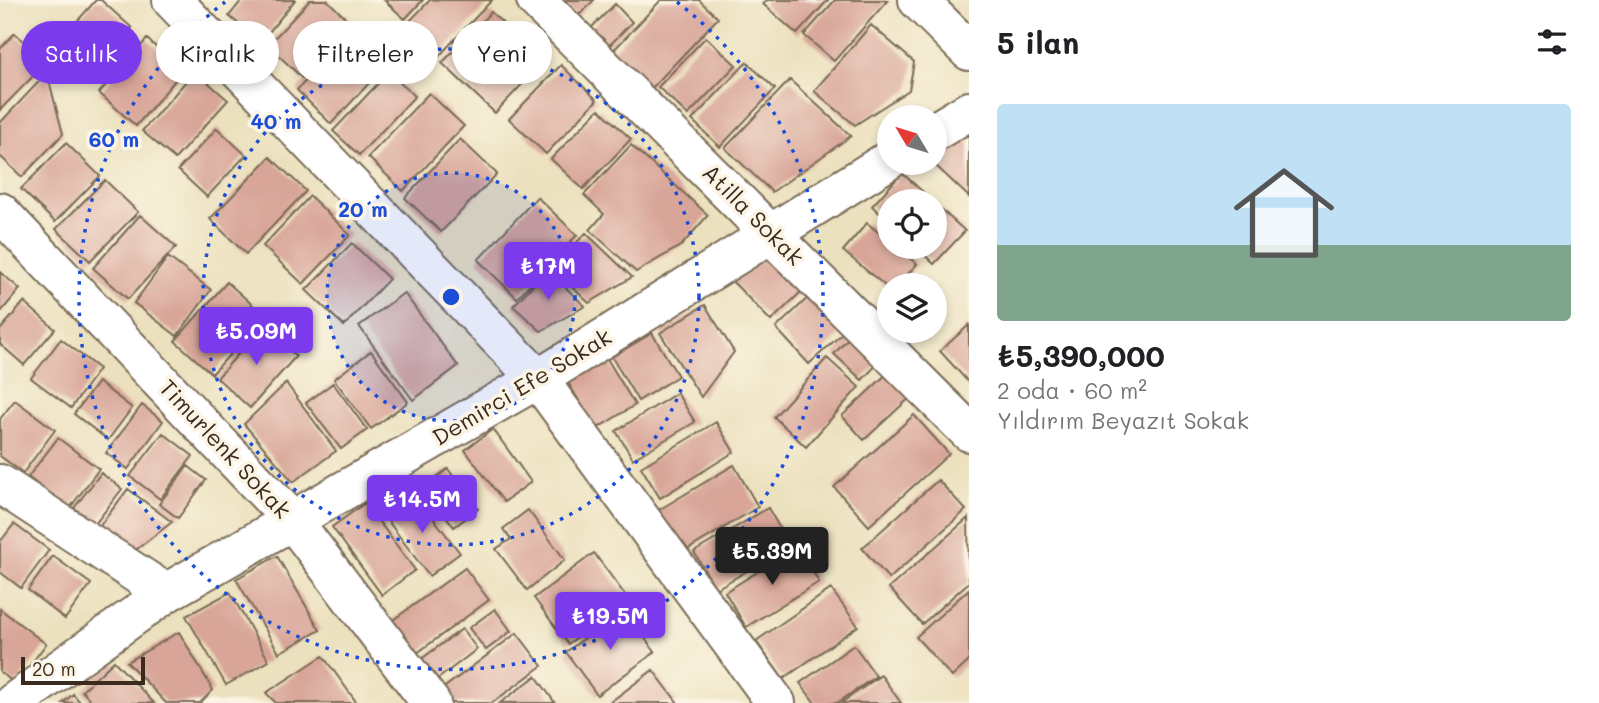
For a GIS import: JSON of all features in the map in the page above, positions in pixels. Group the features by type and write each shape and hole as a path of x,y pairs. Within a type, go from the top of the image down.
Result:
{"street":[{"path":"172,0 538,379 776,703"},
{"name":"Atilla Sokak","path":"537,0 969,432"},
{"path":"918,0 969,51"},
{"path":"947,124 969,111"},
{"name":"Demirci Efe Sokak","path":"13,703 166,593 538,379 877,167"},
{"name":"Timurlenk Sokak","path":"0,212 293,521 431,703"},
{"path":"0,484 166,593"}],"building":[{"path":"96,0 101,0 124,21 77,21"},
{"path":"242,0 295,0 278,21 235,21 229,16"},
{"path":"310,0 327,0 349,21 293,21 293,69 279,56 279,33"},
{"path":"384,0 423,0 405,19"},
{"path":"430,0 492,0 472,21 452,21 452,42 439,56 438,21 410,21"},
{"path":"560,0 594,0 577,17"},
{"path":"661,0 699,0 718,18 650,90 611,53"},
{"path":"767,0 828,0 797,34 763,4"},
{"path":"835,0 888,0 834,61 804,35"},
{"path":"615,4 632,22 607,48 589,30"},
{"path":"491,12 500,21 482,21"},
{"path":"871,25 914,62 909,90 886,105 877,105 877,111 855,125 814,91"},
{"path":"15,33 21,39 21,84 25,84 0,110 0,49"},
{"path":"706,37 736,65 688,115 658,87"},
{"path":"147,39 156,47 156,84 172,84 136,126 99,93 107,84 142,84 142,45"},
{"path":"452,53 452,72 442,63"},
{"path":"747,62 775,89 720,147 692,120"},
{"path":"561,65 597,100 546,154 509,119 543,84 552,84 552,74"},
{"path":"790,80 851,136 772,192 725,148"},
{"path":"37,84 50,84 63,134 22,177 0,156 0,123"},
{"path":"184,84 210,84 228,100 175,159 142,131"},
{"path":"303,84 368,84 331,124 297,90"},
{"path":"378,84 402,84 415,96 359,155 333,131"},
{"path":"464,84 522,84 495,113"},
{"path":"429,93 464,126 403,191 368,157"},
{"path":"599,109 631,139 583,189 551,159"},
{"path":"966,123 969,126 969,197 946,175 947,143"},
{"path":"217,128 246,155 207,197 178,170"},
{"path":"460,139 497,174 441,232 405,198"},
{"path":"66,143 100,176 55,222 21,189"},
{"path":"631,145 708,215 682,245 636,272 590,230 604,214 584,195"},
{"path":"270,157 306,191 246,254 210,219"},
{"path":"900,175 904,175 920,189 887,189"},
{"path":"105,180 138,212 90,261 56,229"},
{"path":"310,196 350,235 303,284 263,246"},
{"path":"537,197 577,235 517,298 478,260"},
{"path":"140,215 176,247 128,299 93,268"},
{"path":"947,215 965,231 947,250"},
{"path":"867,223 877,231 877,259 911,259 917,264 909,273 877,273 877,279 843,251"},
{"path":"586,233 632,277 589,303 552,268"},
{"path":"352,243 389,279 344,326 306,290"},
{"path":"772,250 806,287 771,321 732,281"},
{"path":"168,257 211,290 177,336 134,303"},
{"path":"547,270 585,306 541,331 513,306"},
{"path":"0,272 20,289 0,313"},
{"path":"227,282 265,316 212,374 175,341"},
{"path":"404,293 458,366 413,400 359,326"},
{"path":"811,295 845,331 809,364 776,328"},
{"path":"24,302 55,329 24,365 0,344 0,330"},
{"path":"705,305 734,352 701,397 660,333"},
{"path":"969,325 969,383 940,351"},
{"path":"263,326 296,356 250,408 217,378"},
{"path":"856,330 885,356 862,380 834,354"},
{"path":"652,333 678,376 638,401 612,357"},
{"path":"61,339 99,369 71,408 31,378"},
{"path":"371,351 408,402 371,429 334,379"},
{"path":"606,357 635,405 596,429 567,381"},
{"path":"827,358 859,387 806,447 774,417"},
{"path":"891,370 914,394 864,440 842,416"},
{"path":"98,382 132,408 108,440 74,414"},
{"path":"286,383 336,451 293,482 244,424"},
{"path":"333,383 367,430 341,449 306,403"},
{"path":"677,393 695,422 633,459 616,431"},
{"path":"15,400 55,430 23,473 0,456 0,419"},
{"path":"142,405 163,421 128,469 106,453"},
{"path":"914,415 949,454 869,526 834,487"},
{"path":"716,422 734,452 660,498 641,467"},
{"path":"493,429 531,482 504,502 465,450"},
{"path":"163,433 193,456 160,499 130,476"},
{"path":"58,438 99,469 69,509 28,477"},
{"path":"734,465 758,507 682,553 657,511"},
{"path":"188,466 206,480 178,518 159,504"},
{"path":"448,469 478,509 454,527 424,486"},
{"path":"101,473 122,489 95,524 74,508"},
{"path":"938,480 966,510 889,579 862,548"},
{"path":"128,489 172,522 133,552 99,527"},
{"path":"415,494 460,553 429,576 385,517"},
{"path":"365,503 415,570 382,595 332,527"},
{"path":"768,508 790,546 716,589 694,552"},
{"path":"528,510 565,560 527,590 496,549 511,539 503,529"},
{"path":"968,518 969,582 922,624 889,588"},
{"path":"14,524 49,550 21,588 0,572 0,542"},
{"path":"798,547 819,582 746,627 725,592"},
{"path":"594,553 628,599 568,644 534,598"},
{"path":"53,556 91,584 65,619 28,590"},
{"path":"277,556 320,630 279,653 236,579"},
{"path":"465,568 489,600 417,653 393,620"},
{"path":"831,589 858,626 783,679 756,641"},
{"path":"969,589 969,661 952,677 916,637"},
{"path":"230,592 269,661 226,685 186,616"},
{"path":"0,609 46,644 16,684 0,672"},
{"path":"495,609 511,631 486,650 469,628"},
{"path":"624,609 655,652 597,695 566,652"},
{"path":"462,629 477,649 435,681 420,660"},
{"path":"179,632 213,690 200,703 166,703 127,662"},
{"path":"517,633 542,666 492,703 451,703 441,690"},
{"path":"854,645 876,676 837,703 815,703 800,683"},
{"path":"323,656 357,703 276,703 266,693"},
{"path":"114,661 154,703 93,703 82,691"},
{"path":"653,670 678,703 609,703"},
{"path":"881,675 901,703 841,703"},
{"path":"536,676 555,703 500,703"},
{"path":"73,694 81,703 63,703"}]}
